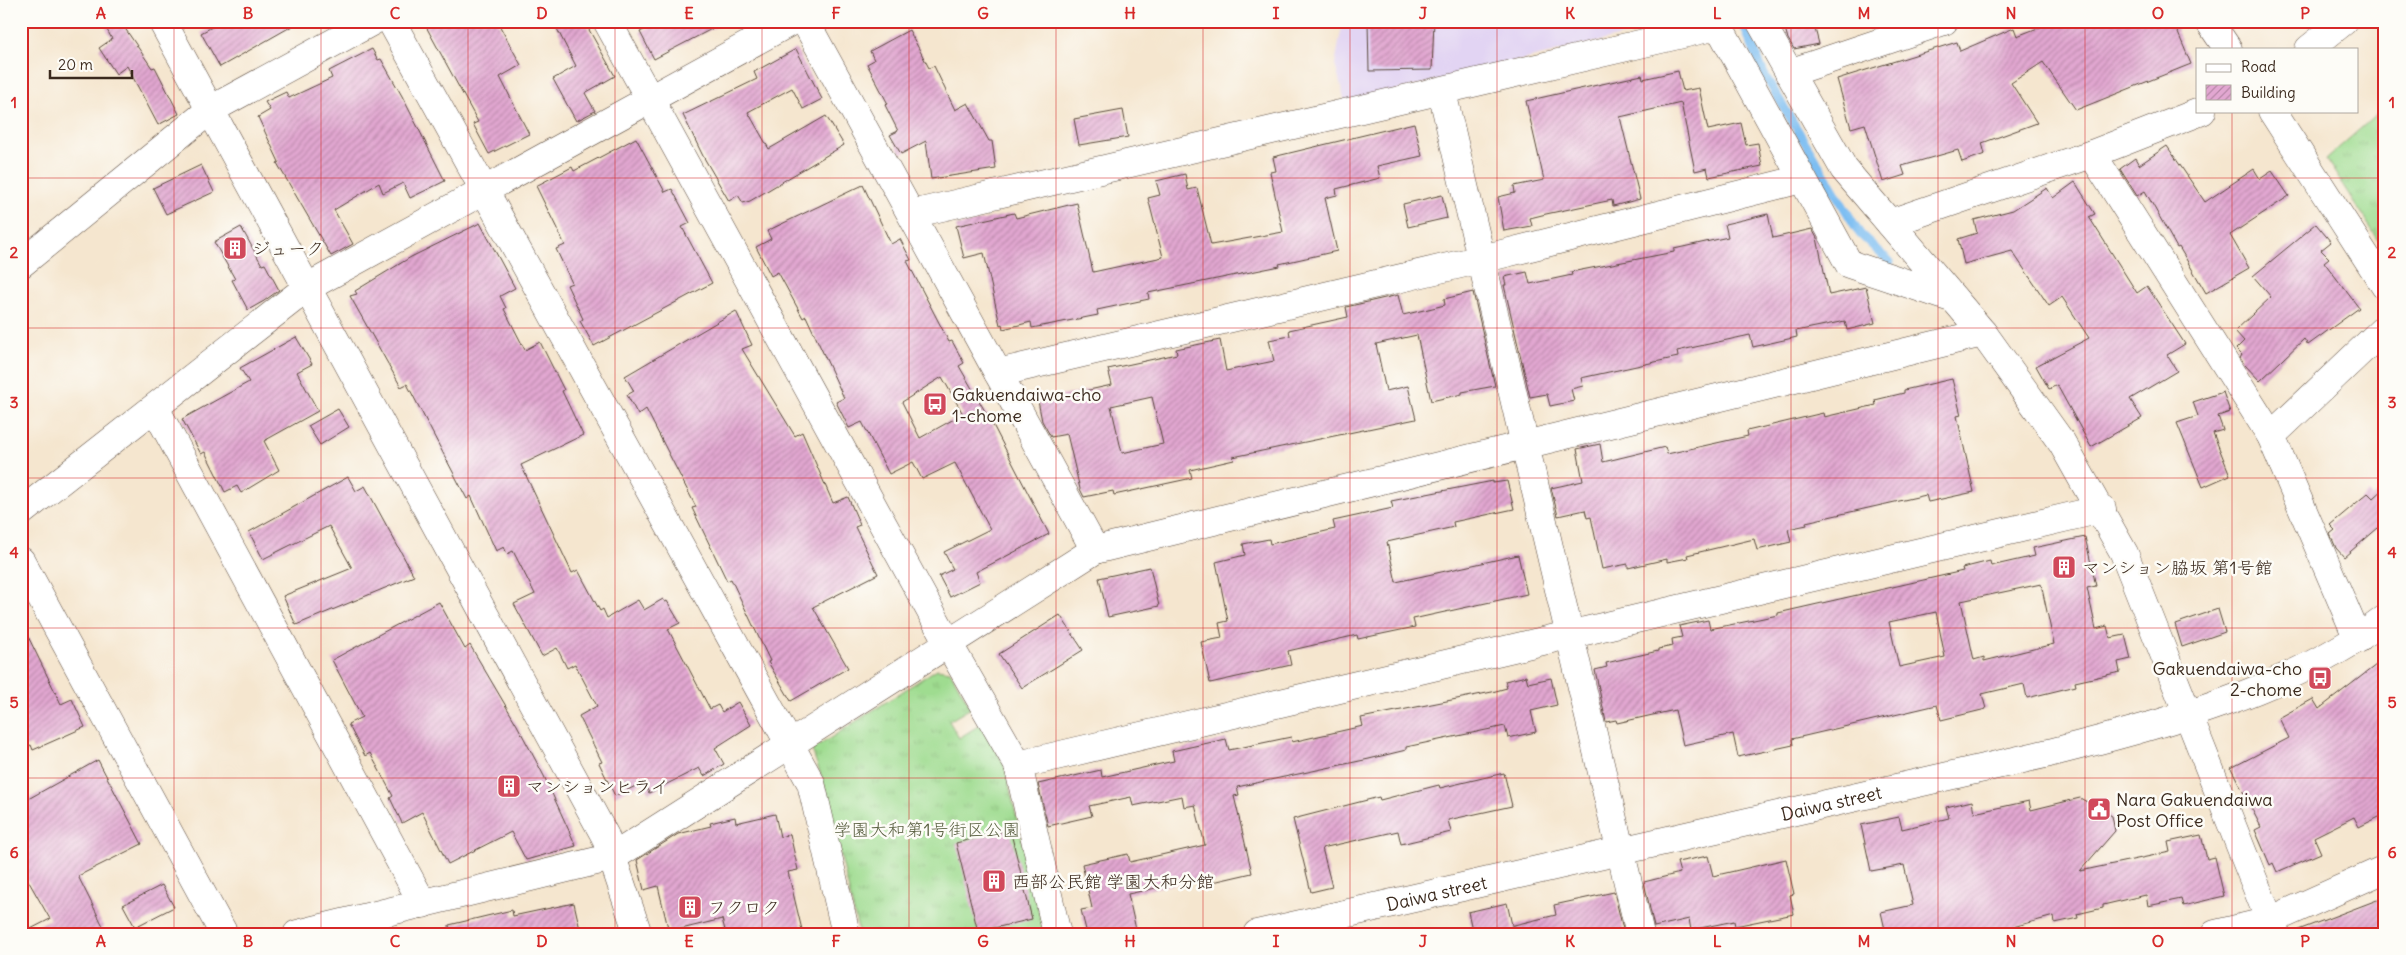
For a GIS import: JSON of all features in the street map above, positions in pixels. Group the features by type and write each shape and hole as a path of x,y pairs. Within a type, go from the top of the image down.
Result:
{"street":[{"path":"162,21 600,828 613,857 638,934"},
{"path":"21,264 210,110 373,21"},
{"path":"391,21 811,783 846,934"},
{"path":"607,21 948,643 1018,765 1057,934"},
{"path":"21,512 308,287 792,21"},
{"path":"805,21 1095,550"},
{"path":"1760,21 1844,169 1983,333 2062,443 2102,510 2124,553 2272,928"},
{"path":"1789,73 1944,21"},
{"path":"2209,21 2227,48"},
{"path":"2310,48 2344,21"},
{"path":"912,214 1442,92 1716,24 1850,264 1954,299"},
{"path":"1442,92 1640,934"},
{"path":"1890,223 2092,154 2199,112"},
{"path":"2273,112 2385,286"},
{"path":"2092,154 2272,436 2358,639"},
{"path":"998,373 1482,260 1802,179"},
{"path":"2272,436 2385,328"},
{"path":"297,934 613,857 1095,550 1983,333"},
{"path":"155,408 423,904"},
{"path":"1018,765 2102,510"},
{"path":"21,561 224,934"},
{"name":"Daiwa street","path":"1257,934 2049,753 2188,714 2281,679 2358,639 2385,619"},
{"path":"2215,934 2272,928 2385,869"}],"shaded area":[{"path":"1343,21 1683,21 1345,103 1335,64"}],"green space":[{"path":"2385,107 2385,250 2326,159"},
{"name":"学園大和第1号街区公園","path":"937,669 950,671 971,708 949,721 959,738 981,724 1004,764 1044,934 859,934 824,784 812,750"}],"building":[{"path":"120,21 152,68 155,67 179,114 158,125 127,66 116,74 99,48 112,39 106,28"},
{"path":"223,21 301,21 220,67 201,33"},
{"path":"423,21 497,21 521,65 500,77 529,134 489,154 473,124 478,122"},
{"path":"553,21 584,21 615,76 585,93 595,111 576,121 553,79 576,66"},
{"path":"661,21 727,21 654,59 640,32"},
{"path":"1368,21 1434,21 1432,70 1369,71"},
{"path":"1783,21 1813,21 1819,44 1794,49 1788,39"},
{"path":"2056,21 2173,21 2191,64 2076,110 2043,62 2011,83 2037,123 1982,143 1985,154 1962,162 1958,150 1902,166 1905,175 1883,182 1865,124 1851,128 1837,79 1957,42 1960,51 2014,28 2017,36"},
{"path":"909,30 929,68 934,66 955,110 968,103 989,141 992,141 996,169 931,179 926,141 901,154 890,135 898,131 885,105 888,104 867,64 874,60 870,51"},
{"path":"372,49 378,60 381,59 402,96 445,181 410,198 403,183 383,193 379,183 334,210 353,244 331,256 277,163 279,162 258,117 270,110 265,102 286,92 289,98 332,78 329,71"},
{"path":"796,49 822,99 803,109 792,88 748,112 769,149 826,116 844,145 750,201 743,203 738,195 729,201 703,156 683,115 757,79 754,72"},
{"path":"1678,71 1683,91 1699,88 1708,130 1741,123 1746,145 1758,143 1762,166 1709,177 1707,168 1695,171 1681,103 1620,117 1640,199 1613,206 1612,200 1546,214 1530,218 1532,226 1504,231 1498,197 1515,193 1514,186 1544,180 1526,101 1642,75 1643,79"},
{"path":"1123,110 1128,137 1079,145 1074,119"},
{"path":"1414,123 1422,156 1377,166 1380,178 1336,189 1337,195 1325,198 1337,251 1279,264 1280,266 1148,293 1149,299 1097,310 1098,315 1032,328 1031,322 1003,329 1002,324 1000,325 984,253 964,258 956,226 1014,213 1016,218 1077,203 1093,272 1163,257 1148,198 1160,195 1156,181 1185,174 1188,190 1197,188 1211,245 1283,232 1270,172 1276,171 1273,157"},
{"path":"636,138 665,192 672,189 690,223 682,227 712,283 594,346 580,321 583,319 567,285 572,283 556,249 565,245 536,186 572,167 574,171"},
{"path":"2167,146 2205,202 2254,169 2260,179 2272,171 2289,196 2230,235 2249,268 2206,293 2179,247 2177,248 2145,191 2137,196 2120,169 2135,158 2139,165"},
{"path":"201,165 214,192 166,214 153,188"},
{"path":"2075,182 2095,214 2089,217 2137,293 2147,286 2185,344 2167,355 2177,371 2130,399 2142,418 2091,447 2057,385 2049,389 2036,366 2089,338 2062,297 2049,306 2012,251 1964,264 1958,239 1977,233 1974,220 2013,210 2047,188 2053,198"},
{"path":"863,185 891,244 900,239 911,260 907,261 949,342 952,341 964,363 959,366 993,425 1049,534 976,572 980,582 950,597 939,576 953,569 944,552 990,529 955,463 922,479 913,462 889,474 862,422 849,428 836,402 844,398 806,316 803,318 778,272 771,276 756,247 771,239 767,231","holes":["942,377 963,414 920,438 902,402"]},
{"path":"1442,195 1447,218 1408,227 1403,204"},
{"path":"1768,214 1773,238 1812,229 1817,238 1829,295 1866,287 1875,323 1847,330 1845,321 1796,331 1797,337 1753,347 1750,335 1677,351 1678,357 1581,378 1583,386 1571,389 1574,401 1550,406 1547,394 1530,397 1504,285 1506,285 1504,277 1527,272 1530,284 1572,275 1571,272 1674,252 1674,249 1728,237 1725,224"},
{"path":"480,223 515,288 500,296 506,308 504,309 525,350 540,342 564,390 562,391 583,435 521,465 572,573 578,570 600,611 603,609 607,618 638,600 644,610 663,599 665,602 667,601 680,623 668,629 710,709 718,705 722,712 738,702 751,725 715,748 724,764 704,776 699,768 649,793 644,782 615,796 599,763 602,762 579,716 597,706 575,664 567,668 557,648 542,656 514,604 535,594 513,551 507,554 504,547 496,551 471,496 467,499 407,384 401,387 350,296 357,294 355,291 411,257"},
{"path":"2316,224 2331,242 2321,250 2329,258 2324,262 2359,308 2308,345 2304,339 2260,381 2244,364 2240,358 2242,355 2236,349 2244,341 2235,331 2271,297 2253,276"},
{"path":"241,227 262,265 265,264 279,290 248,310 232,280 235,279 214,242"},
{"path":"1473,292 1495,386 1462,392 1462,394 1431,401 1417,335 1376,344 1386,391 1408,386 1416,419 1233,457 1234,460 1190,470 1192,478 1114,495 1113,491 1084,497 1080,489 1067,434 1051,437 1042,421 1038,401 1112,385 1108,369 1177,354 1176,349 1220,340 1226,371 1274,361 1269,340 1290,336 1289,330 1348,317 1346,307 1398,295 1403,315 1445,305 1444,299","holes":["1152,397 1163,444 1122,453 1111,406"]},
{"path":"736,311 752,345 742,349 795,436 802,432 833,503 848,497 860,525 855,527 878,574 813,607 848,668 791,701 768,662 770,661 731,579 727,581 692,508 696,507 646,409 638,415 627,395 634,391 625,376"},
{"path":"296,337 312,364 297,372 318,411 264,441 279,470 241,493 237,486 225,492 205,452 201,454 182,419 249,382 240,368"},
{"path":"1952,379 1961,415 1957,416 1974,492 1928,502 1926,495 1806,522 1807,525 1788,529 1791,542 1757,550 1754,539 1687,555 1688,558 1667,562 1667,559 1628,568 1628,564 1602,569 1591,517 1587,518 1585,510 1558,516 1551,488 1583,481 1577,449 1600,444 1603,462 1665,447 1667,454 1748,436 1747,431 1823,413 1824,417 1876,405 1875,400 1904,393 1904,390"},
{"path":"2223,392 2230,412 2218,416 2223,430 2213,433 2230,475 2203,487 2177,423 2198,416 2193,402"},
{"path":"338,409 349,427 320,445 308,426"},
{"path":"348,477 356,491 365,486 414,576 296,625 283,596 352,568 329,526 263,559 249,532"},
{"path":"1493,481 1493,483 1507,481 1514,509 1453,522 1454,527 1387,542 1396,582 1518,555 1527,594 1413,619 1415,627 1358,639 1357,635 1288,651 1291,665 1210,683 1201,642 1222,638 1219,623 1228,621 1216,562 1245,555 1243,544 1269,539 1270,544 1335,529 1333,521 1393,508 1391,501"},
{"path":"2385,487 2385,522 2344,557 2336,548 2330,534 2335,530 2330,525 2368,493 2373,498"},
{"path":"2085,537 2096,586 2087,588 2096,629 2107,626 2110,638 2125,635 2131,659 2118,662 2120,672 2075,682 2076,686 2027,698 2024,684 1982,694 1986,709 1941,720 1937,705 1792,739 1793,745 1738,757 1733,734 1683,745 1675,710 1617,723 1616,720 1606,722 1595,670 1607,667 1606,663 1673,646 1672,639 1682,637 1679,626 1708,620 1710,629 1778,615 1778,613 1963,571 1962,568 1990,561 1991,566 2035,556 2033,548","holes":["2041,584 2054,644 1984,661 1984,657 1974,660 1961,601","1936,612 1945,657 1899,667 1889,622"]},
{"path":"1150,567 1159,606 1108,617 1099,578"},
{"path":"439,602 465,649 470,645 517,725 544,776 576,846 526,860 511,832 448,864 422,812 402,823 390,798 393,796 370,753 365,756 348,724 362,717 332,660"},
{"path":"2218,609 2225,632 2182,647 2175,624"},
{"path":"1060,615 1083,650 1022,688 999,654"},
{"path":"21,622 61,704 72,699 85,727 33,750 31,745 21,748"},
{"path":"2385,658 2385,814 2359,827 2354,817 2314,837 2321,853 2277,872 2273,863 2270,865 2255,830 2261,827 2231,768 2289,738 2279,718 2313,699 2319,709"},
{"path":"1526,676 1528,683 1551,678 1557,705 1531,711 1536,732 1508,738 1505,726 1406,747 1406,750 1369,759 1237,787 1239,795 1234,796 1252,873 1213,882 1212,876 1128,894 1137,934 1087,934 1081,910 1092,908 1082,864 1128,854 1130,862 1205,845 1195,805 1184,807 1182,796 1133,806 1131,797 1089,806 1092,816 1048,826 1038,784 1101,770 1102,777 1174,761 1172,751 1226,739 1229,750 1291,737 1292,742 1363,726 1361,718 1507,688 1505,681"},
{"path":"98,760 142,844 78,876 104,928 91,934 21,934 50,919 21,868 21,803"},
{"path":"1504,773 1512,806 1448,820 1451,832 1401,844 1398,831 1322,848 1332,887 1311,892 1293,819 1379,797 1380,800 1439,785 1440,788"},
{"path":"2080,798 2112,816 2115,831 2080,871 2170,852 2168,842 2201,835 2207,859 2215,857 2224,896 2183,906 2181,899 2148,906 2146,895 2103,905 2103,908 2077,914 2078,918 2055,923 2054,916 1987,934 1886,934 1881,912 1913,905 1904,865 1871,871 1861,825 1899,817 1902,829 1949,818 1946,807 1972,801 1974,813 2029,801 2031,810"},
{"path":"775,814 780,837 790,834 798,870 788,872 803,934 726,934 722,919 669,932 658,886 644,890 637,860 678,834 711,826 710,823 735,817 736,823"},
{"name":"西部公民館 学園大和分館","path":"1010,829 1032,919 978,932 956,843"},
{"path":"1708,856 1713,876 1786,859 1794,894 1790,895 1794,914 1735,926 1734,921 1691,930 1689,919 1654,927 1644,882 1680,873 1677,862"},
{"path":"162,885 174,907 135,927 123,905"},
{"path":"1614,892 1624,933 1515,934 1514,925 1556,915 1554,905"},
{"path":"2385,897 2385,934 2293,934 2293,932"},
{"path":"574,903 581,934 450,934 449,925 512,910 513,916"},
{"path":"1507,903 1514,934 1473,934 1468,912"}],"waterway":[{"path":"1742,21 1764,74 1860,234 1890,262"}],"place":[{"name":"ジューク","path":"235,248"},
{"name":"Gakuendaiwa-cho 1-chome","path":"935,404"},
{"name":"マンション脇坂 第1号館","path":"2064,567"},
{"name":"Gakuendaiwa-cho 2-chome","path":"2320,678"},
{"name":"マンションヒライ","path":"509,786"},
{"name":"Nara Gakuendaiwa Post Office","path":"2099,809"},
{"name":"西部公民館 学園大和分館","path":"994,881"},
{"name":"フクロク","path":"690,907"}]}
